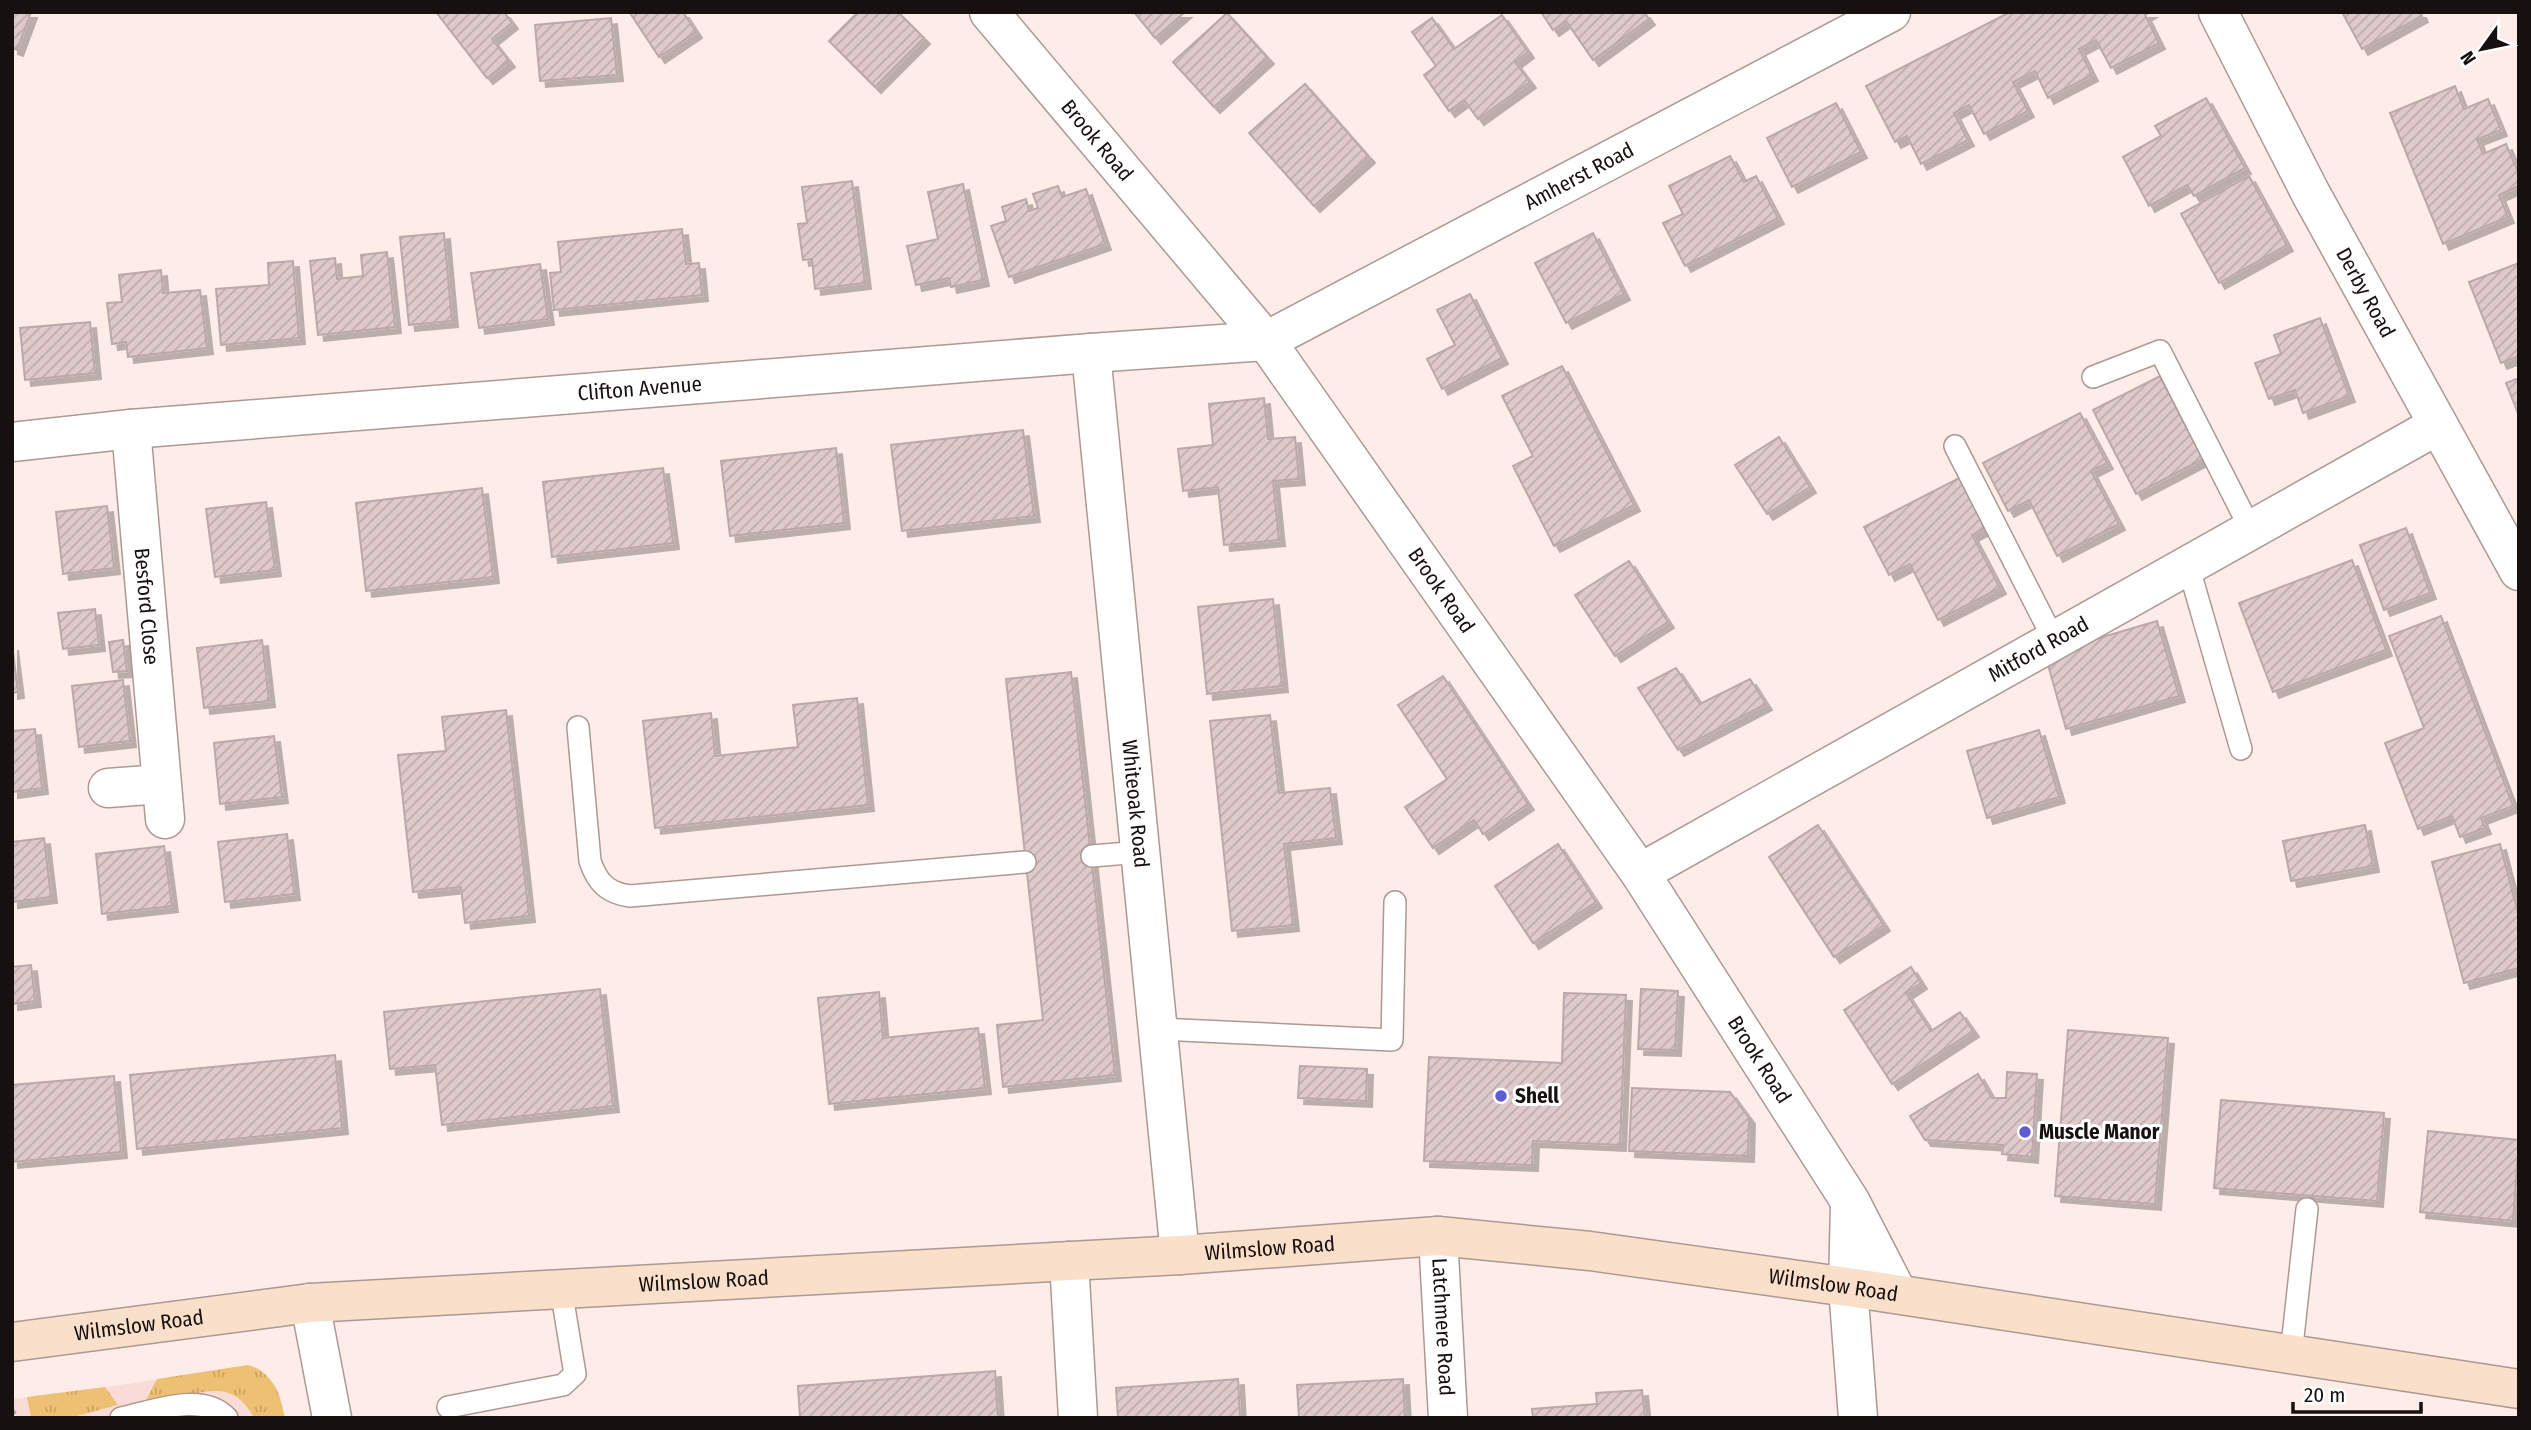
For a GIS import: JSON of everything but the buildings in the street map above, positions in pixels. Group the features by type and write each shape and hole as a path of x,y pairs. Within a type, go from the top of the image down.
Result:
{"main road":[{"name":"Wilmslow Road","path":"12,1342 310,1303 1180,1255 1438,1236 1590,1251 1849,1287 2519,1389"}],"street":[{"name":"Brook Road","path":"989,12 1266,341 1640,873 1850,1201 1898,1294"},
{"name":"Amherst Road","path":"1266,341 1892,12"},
{"name":"Derby Road","path":"2218,12 2311,194 2438,425 2516,557"},
{"name":"Clifton Avenue","path":"12,442 131,429 1266,341"},
{"name":"Whiteoak Road","path":"1091,353 1180,1255"},
{"name":"Mitford Road","path":"1640,873 2438,425"},
{"name":"Besford Close","path":"108,788 163,802 131,429"},
{"path":"1850,1201 1849,1287 1858,1418"},
{"name":"Latchmere Road","path":"1438,1236 1448,1418"},
{"path":"1069,1261 1078,1418"},
{"path":"310,1303 332,1418"}],"lane":[{"path":"2093,377 2160,351 2251,530"},
{"path":"1955,446 2054,640"},
{"path":"2188,565 2241,749"},
{"path":"578,727 590,861 594,875 603,886 616,894 630,896 1025,862"},
{"path":"1092,856 1141,852"},
{"path":"1159,1029 1392,1040 1395,902"},
{"path":"2291,1354 2307,1209"},
{"path":"448,1407 564,1385 575,1374 561,1289"},
{"path":"121,1418 193,1405 214,1408 227,1418"}],"path":[{"path":"12,1409 18,1418"}],"shaded area":[{"path":"248,1365 258,1368 275,1385 285,1418 12,1418 12,1399"}],"green space":[{"path":"248,1365 264,1373 274,1385 285,1418 254,1418 243,1403 231,1394 219,1391 146,1400 157,1379"},
{"path":"105,1387 118,1405 69,1418 31,1418 27,1397"}],"place":[{"name":"Shell","path":"1501,1096"},
{"name":"Muscle Manor","path":"2025,1132"}]}
